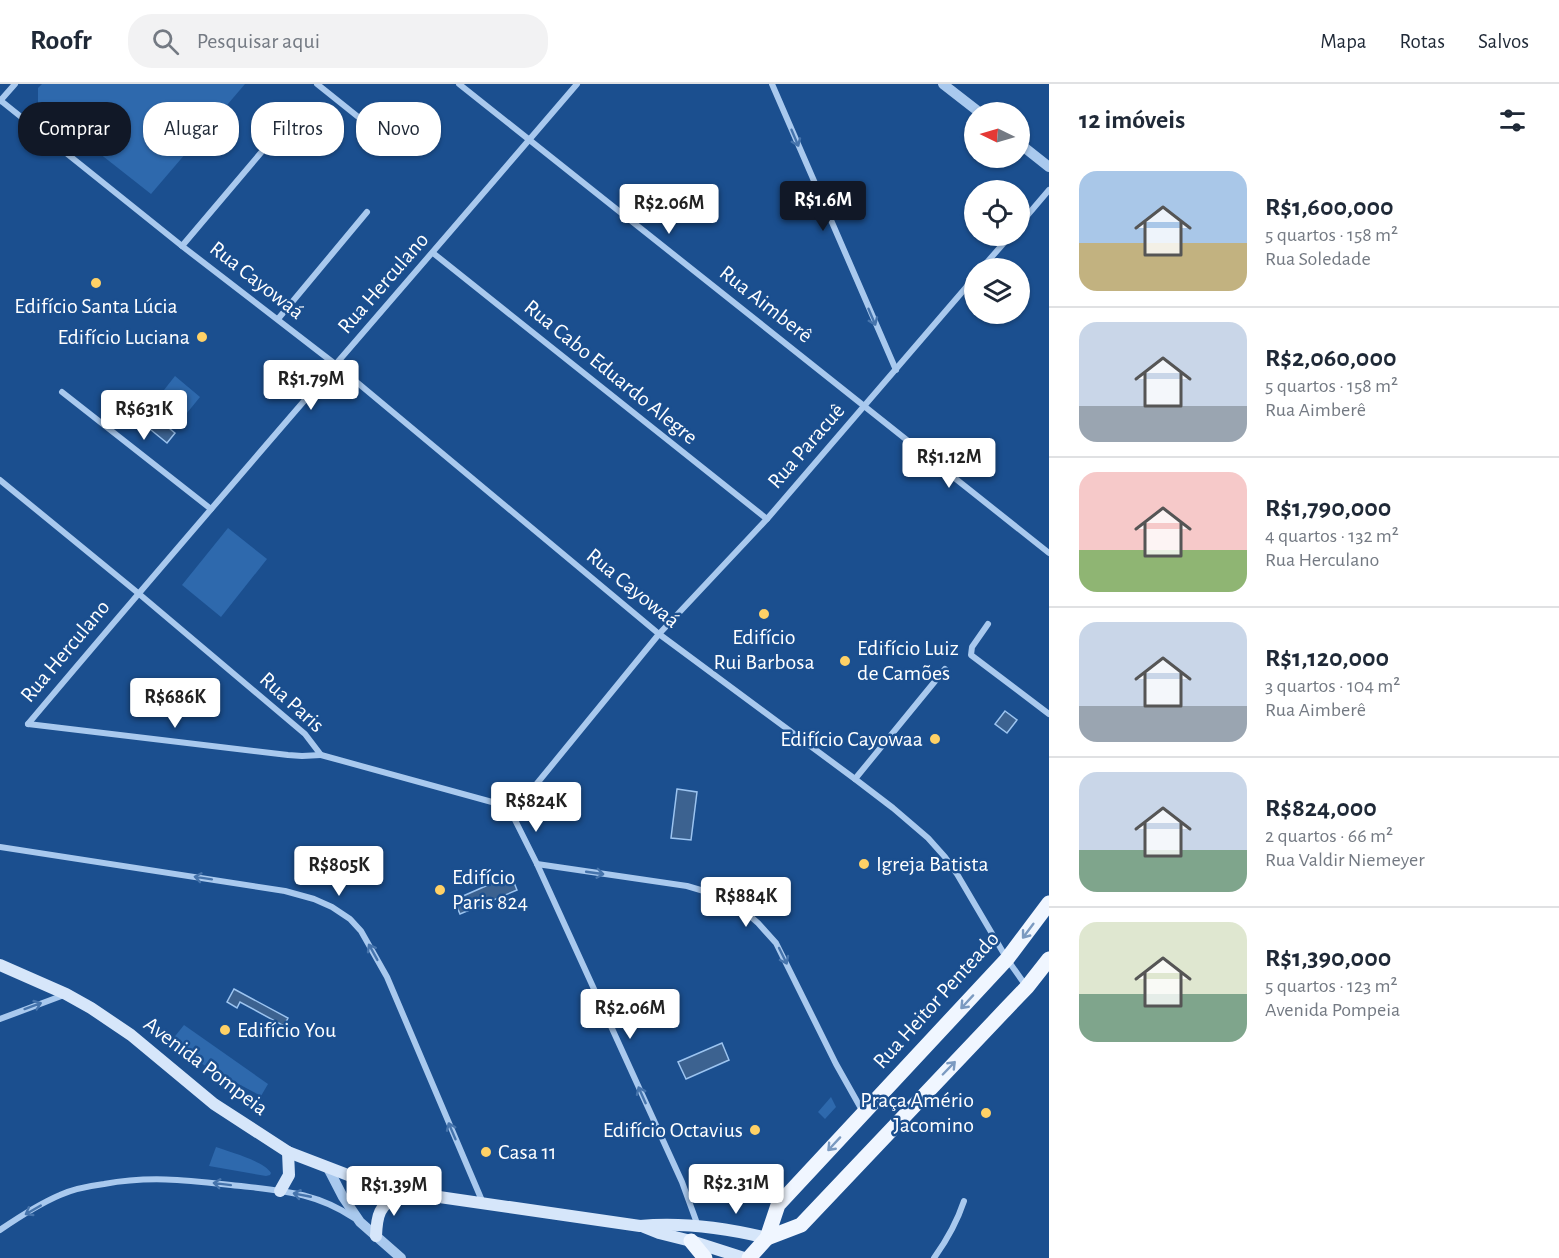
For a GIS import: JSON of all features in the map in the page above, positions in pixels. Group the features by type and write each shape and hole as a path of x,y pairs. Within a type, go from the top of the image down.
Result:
{"main road":[{"name":"Rua Heitor Penteado","path":"749,1258 767,1238 778,1205 1007,959 1049,903"},
{"name":"Rua Heitor Penteado","path":"767,1238 801,1225 1027,987 1049,958"},
{"name":"Avenida Pompeia","path":"0,965 66,994 91,1008 131,1035 214,1104 288,1152 328,1168 398,1191 640,1226 744,1258"},
{"path":"280,1191 289,1175 288,1152"},
{"path":"376,1236 379,1211 398,1191"},
{"name":"Avenida Pompeia","path":"640,1226 660,1224 698,1226 739,1231 767,1238"},
{"path":"691,1241 705,1258"}],"street":[{"path":"0,101 15,84"},
{"path":"317,84 356,115"},
{"name":"Rua Aimberê","path":"459,84 1049,553"},
{"name":"Rua Herculano","path":"321,755 288,754 28,724 138,593 577,84"},
{"path":"772,84 896,370"},
{"path":"943,84 967,102"},
{"name":"Rua Cayowaá","path":"0,101 335,364 659,634 855,778 928,838 957,874 1007,959 1027,987"},
{"path":"1030,152 1049,167"},
{"name":"Rua Cayowaá","path":"182,246 258,156"},
{"path":"1030,212 1049,190"},
{"path":"278,319 367,212"},
{"path":"991,258 1001,246"},
{"name":"Rua Cabo Eduardo Alegre","path":"433,253 767,519"},
{"name":"Rua Paracuê","path":"512,814 659,634 767,519 964,290"},
{"path":"62,392 211,509"},
{"name":"Rua Paris","path":"0,480 305,734 321,755 492,802 512,814"},
{"path":"988,624 972,647 972,655 1049,714"},
{"path":"855,778 945,669"},
{"path":"512,814 682,1182 698,1226"},
{"path":"0,847 285,891 314,899 350,919 361,931 387,977 483,1204"},
{"path":"537,864 687,886 735,903 776,943 863,1113"},
{"path":"0,1019 66,994"},
{"path":"328,1168 343,1197 360,1222"},
{"path":"0,1230 61,1195 89,1186 149,1178 179,1179 280,1191 319,1199 346,1212 360,1222 401,1258"},
{"path":"934,1258 952,1231 964,1201"}],"shaded area":[{"path":"42,84 245,84 230,102 143,102 143,156 183,156 151,194 103,156 131,156 131,102 38,102 38,88"},
{"path":"175,376 200,397 178,424 153,404"},
{"path":"148,411 175,433 167,443 140,421"},
{"path":"228,528 267,559 221,617 182,585"},
{"path":"1005,711 1017,720 1007,733 995,724"},
{"path":"677,789 697,792 691,840 671,838"},
{"path":"511,875 517,890 460,914 454,900"},
{"path":"234,989 288,1018 284,1026 240,1002 237,1008 227,1002"},
{"path":"184,1025 268,1084 261,1096 196,1060 172,1040"},
{"path":"722,1043 729,1060 686,1079 678,1062"},
{"path":"831,1097 836,1107 825,1119 818,1112"},
{"path":"216,1147 254,1161 271,1173 266,1176 209,1166"}],"place":[{"name":"Edifício Santa Lúcia","path":"96,283"},
{"name":"Edifício Luciana","path":"202,337"},
{"name":"Edifício Rui Barbosa","path":"764,614"},
{"name":"Edifício Luiz de Camões","path":"845,661"},
{"name":"Edifício Cayowaa","path":"935,739"},
{"name":"Igreja Batista","path":"864,864"},
{"name":"Edifício Paris 824","path":"440,890"},
{"name":"Edifício You","path":"225,1030"},
{"name":"Praça Amério Jacomino","path":"986,1113"},
{"name":"Edifício Octavius","path":"755,1130"},
{"name":"Casa 11","path":"486,1152"}]}
